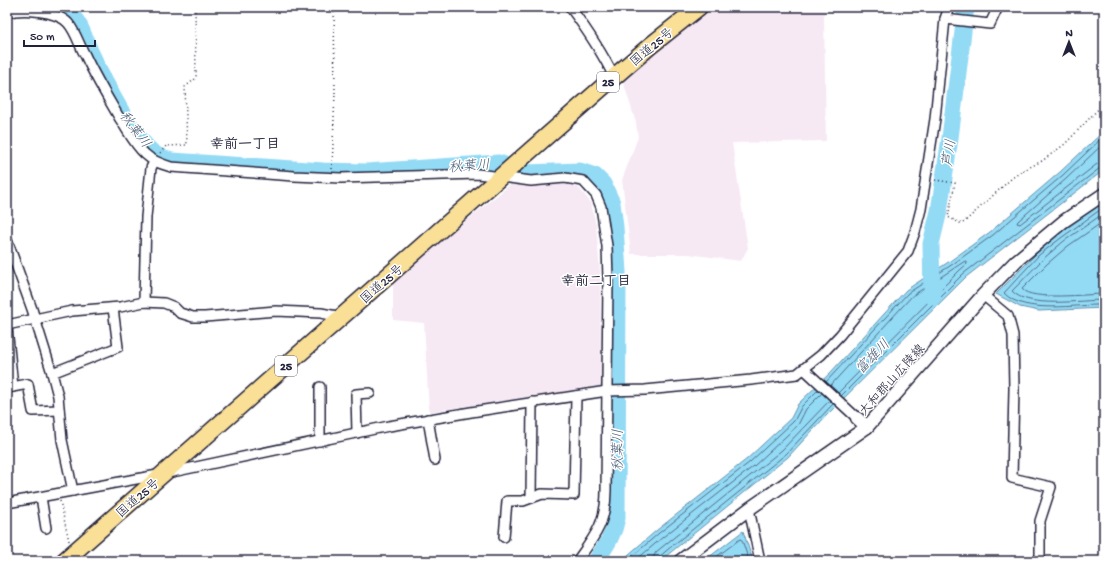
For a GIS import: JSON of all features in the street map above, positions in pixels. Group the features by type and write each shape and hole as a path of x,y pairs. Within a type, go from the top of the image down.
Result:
{"highway":[{"name":"国道25号","path":"70,559 163,474 693,9"}],"main road":[{"name":"大和郡山広陵線","path":"680,561 749,510 868,427 983,295 1016,261 1064,221 1104,194"},
{"path":"857,418 868,427"}],"street":[{"path":"570,7 603,54 614,77"},
{"path":"7,504 163,474 428,419 607,391 789,376 797,374 804,370 840,335 908,250 919,217 935,119 949,7"},
{"path":"948,19 990,24 998,7"},
{"path":"7,13 33,9 57,16 67,22 74,32 84,55 107,98 134,142 154,162 171,167 183,169 341,178 504,174 514,180 531,181 566,178 583,181 596,195 601,207 607,246 606,491 605,511 600,527 577,561"},
{"path":"144,302 146,218 151,168 154,162"},
{"path":"7,240 35,319 52,373 58,396 62,440 73,491"},
{"path":"983,295 1008,316 1013,335 1014,389 1012,478 1051,488 1040,521 1040,561"},
{"path":"59,410 33,411 28,384 10,387 7,326 72,311 113,308 144,302 164,303 174,307 180,313 193,317 230,316 276,311 322,313 342,317"},
{"path":"52,373 118,347 113,308"},
{"path":"804,370 815,378 857,418"},
{"path":"320,387 320,441"},
{"path":"357,433 356,394 370,393"},
{"path":"504,537 507,501 523,501 542,494 574,495 576,396"},
{"path":"531,498 532,402"},
{"path":"428,419 435,460"},
{"path":"41,497 46,528"},
{"path":"749,510 760,561"}],"path":[{"path":"163,149 166,146 187,145 185,87 195,79 196,76 195,7"},
{"path":"332,163 335,92 334,7"},
{"path":"925,178 955,183 948,217 962,224 1017,174 1042,161 1065,144 1104,103"},
{"path":"58,494 70,559"}],"shaded area":[{"path":"715,7 828,7 824,13 826,141 732,143 748,248 741,261 688,254 631,254 622,180 638,137 636,123 623,81 668,42"},
{"path":"511,184 568,184 579,188 591,203 596,225 600,271 601,386 429,412 424,323 393,320 393,281"}],"water":[{"name":"富雄川","path":"1104,131 1104,170 966,277 826,416 788,457 660,561 621,561 657,530 747,459 791,418 798,404 831,372 906,290 990,232 1060,172"},
{"path":"1104,202 1104,308 1039,311 1020,307 996,294 1058,234"},
{"path":"743,531 753,561 704,561"}],"waterway":[{"name":"秋葉川","path":"52,7 60,9 75,19 108,88 122,113 138,136 149,149 158,156 172,161 323,171 367,172 499,163 527,173 580,171 595,176 603,184 612,203 618,272 617,518 616,524 606,546 596,561"},
{"name":"芦川","path":"932,296 931,244 939,211 950,138 966,7"}],"district":[{"name":"幸前一丁目","path":"245,143"},
{"name":"幸前二丁目","path":"596,280"}]}
